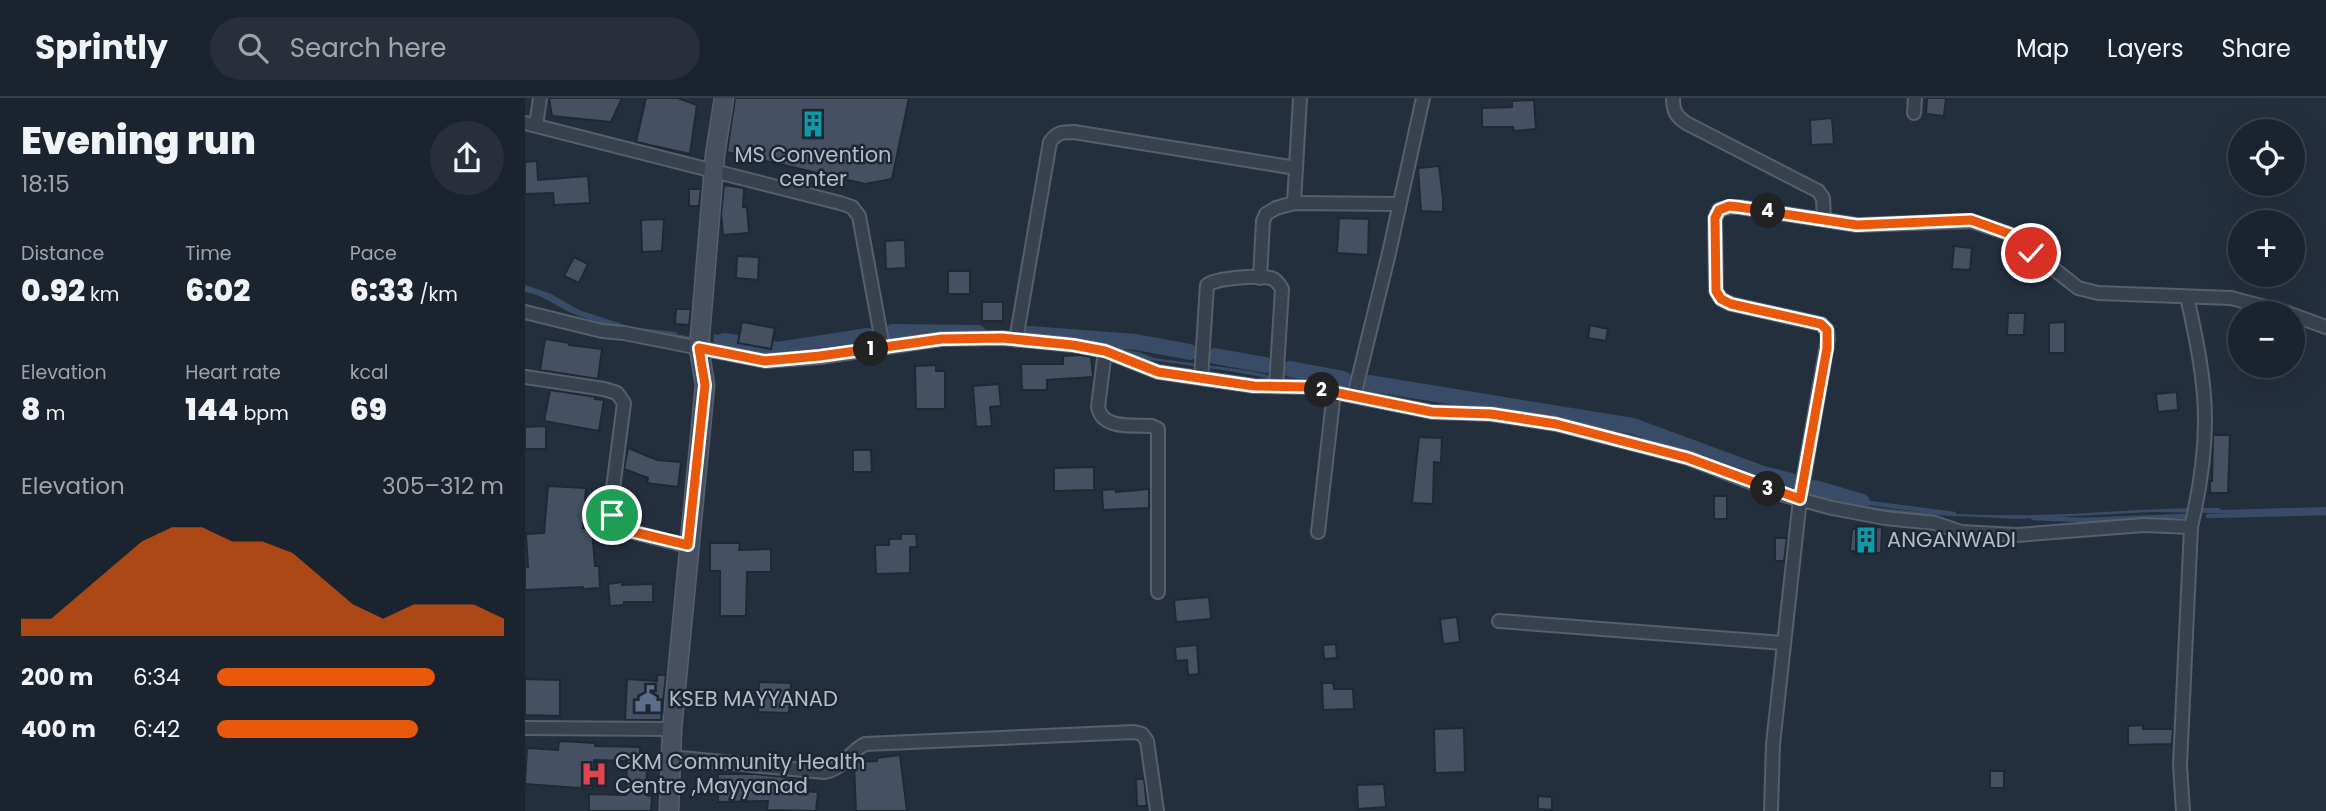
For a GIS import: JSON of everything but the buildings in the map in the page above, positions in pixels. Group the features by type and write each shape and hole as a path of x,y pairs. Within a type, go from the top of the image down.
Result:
{"street":[{"path":"540,98 531,124 852,207 859,216 883,347"},
{"path":"669,811 672,729 705,385 699,348 715,155 724,98"},
{"path":"1294,203 1300,98"},
{"path":"1354,396 1423,98"},
{"path":"1674,98 1673,109 1686,123 1818,191 1823,198 1824,219"},
{"path":"1914,113 1916,98"},
{"path":"1016,340 1051,142 1055,135 1074,132 1296,168"},
{"path":"1260,278 1263,221 1266,214 1276,208 1294,203 1399,204"},
{"path":"1771,811 1773,744 1800,499 1827,348 1827,330 1821,324 1731,304 1721,299 1716,291 1715,218 1719,210 1729,206 1857,225 1971,220 2010,234 2078,288 2098,293 2231,298 2242,301"},
{"path":"1202,378 1207,285 1214,280 1270,278 1282,289 1276,386"},
{"path":"2183,811 2179,765 2191,527 2200,481 2205,421 2197,343 2187,297"},
{"path":"525,313 602,331 765,361 942,339 1016,340 1073,345 1105,351 1158,372 1254,386 1308,387 1432,412 1491,414 1556,424 1688,458 1800,499 1885,518 1935,523 1961,532 2017,535 2144,525 2191,527"},
{"path":"2305,319 2326,327"},
{"path":"1105,351 1099,415 1107,422 1159,429 1158,593"},
{"path":"525,377 617,393 624,402 611,504 614,523 621,529 688,545"},
{"path":"1318,532 1334,392"},
{"path":"1499,621 1784,643"},
{"path":"525,728 672,729"},
{"path":"671,757 824,772 833,771 865,744 1134,732 1142,734 1147,741 1157,811"}],"water":[{"path":"525,285 622,326 676,332 691,337 690,342 583,318 542,297 525,292"},
{"path":"714,334 745,339 741,348 713,346"},
{"path":"1106,347 1139,352 1154,358 1251,371 1294,382 1520,418 1649,447 1779,497 1601,438 1229,371 1107,354"},
{"path":"1846,506 1990,515 2197,508 2221,510 2326,507 2326,511 2295,514 2151,512 2017,519 1876,512"}],"waterway":[{"path":"893,332 978,333"},
{"path":"1030,334 1136,342 1190,352"},
{"path":"724,341 778,350 868,336"},
{"path":"1215,356 1265,365"},
{"path":"1290,369 1344,379"},
{"path":"1369,383 1633,426 1763,474 1791,481"},
{"path":"1815,488 1862,502"},
{"path":"1862,502 1954,514"},
{"path":"2208,516 2326,513"},
{"path":"2033,518 2083,520 2185,516"}],"place":[{"name":"MS Convention center","path":"813,124"},
{"name":"ANGANWADI","path":"1866,540"},
{"name":"KSEB MAYYANAD","path":"648,699"},
{"name":"CKM Community Health Centre ,Mayyanad","path":"594,774"}],"route":[{"path":"612,515 614,523 621,529 688,545 705,385 699,348 765,361 942,339 1002,338 1105,351 1158,372 1254,386 1308,387 1432,412 1491,414 1556,424 1688,458 1800,499 1827,348 1827,330 1821,324 1731,304 1721,299 1716,291 1715,218 1719,210 1729,206 1739,207 1857,225 1971,220 2010,234 2031,253"}]}
